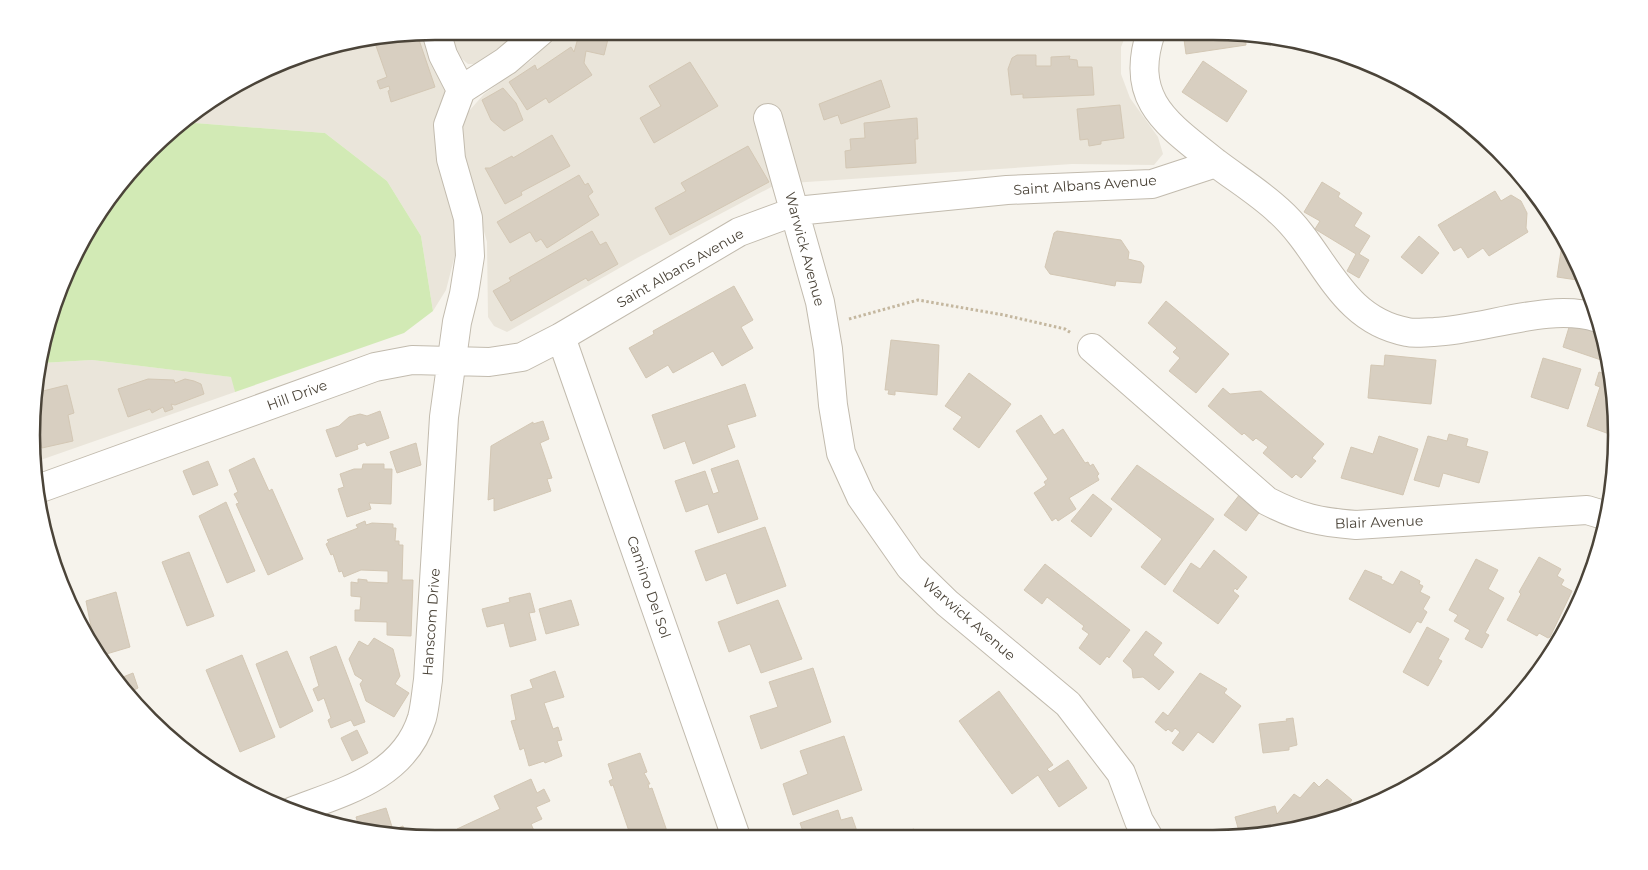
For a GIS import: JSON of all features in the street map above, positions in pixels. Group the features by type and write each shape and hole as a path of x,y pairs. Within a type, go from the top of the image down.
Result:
{"street":[{"path":"438,40 442,55 461,90 506,61 530,40"},
{"path":"1149,40 1142,66 1145,85 1152,102 1169,125 1280,211 1308,243 1333,283 1369,319 1408,332 1454,331 1516,318 1552,314 1590,317"},
{"name":"Hanscom Drive","path":"303,807 359,786 387,769 408,747 422,718 428,680 444,417 457,322 470,256 468,218 451,159 448,125 461,90"},
{"name":"Warwick Avenue","path":"768,118 796,212 824,326 832,405 841,453 861,497 910,567 947,603 1068,704 1121,773 1139,821 1144,830"},
{"name":"Saint Albans Avenue","path":"561,338 739,232 796,212 1007,190 1152,184 1216,163"},
{"name":"Hill Drive","path":"43,487 375,366 412,360 489,362 522,357 561,338"},
{"name":"Camino Del Sol","path":"561,338 734,830"},
{"name":"Blair Avenue","path":"1092,348 1267,501 1297,516 1324,523 1356,525 1587,510 1600,514"}],"path":[{"path":"824,326 918,300 1004,315 1065,329 1092,348"}],"shaded area":[{"path":"431,40 449,85 457,223 455,255 446,290 433,311 421,236 387,181 325,133 194,123 237,93 284,70 308,61 333,53 383,43"},
{"path":"450,40 514,40 484,64 468,64 454,52"},
{"path":"549,40 1124,40 1121,47 1121,74 1130,98 1158,137 1163,154 1154,165 1072,164 777,184 637,258 507,332 494,326 488,317 487,242 462,154 462,119 484,94 533,59"},
{"path":"92,360 232,377 235,392 41,460 41,409 47,363"}],"green space":[{"path":"194,123 325,133 387,181 421,236 433,311 404,333 235,392 231,377 92,360 47,363 53,333 70,284 93,237 122,195 156,156"}],"building":[{"path":"577,40 608,40 604,55 586,51 584,63 592,75 549,103 546,98 527,110 509,82 535,65 537,70 571,47 574,52"},
{"path":"1184,40 1246,42 1246,45 1186,54"},
{"path":"419,41 435,87 391,102 388,91 390,90 389,86 380,89 377,81 387,77 376,44"},
{"path":"1017,55 1036,55 1036,66 1051,66 1051,57 1070,56 1069,59 1077,60 1078,67 1092,67 1094,95 1023,98 1023,94 1011,95 1008,69 1012,58"},
{"path":"1203,61 1247,91 1227,122 1182,92"},
{"path":"690,62 718,106 654,143 640,118 661,106 649,86"},
{"path":"881,80 890,107 841,124 838,115 824,120 819,104"},
{"path":"503,88 516,103 523,120 504,131 491,120 482,100"},
{"path":"1120,105 1124,138 1101,141 1101,144 1089,146 1088,139 1080,140 1077,109"},
{"path":"917,118 918,139 915,139 916,163 846,168 845,151 851,150 850,139 865,138 864,123"},
{"path":"552,135 570,166 521,192 522,195 505,204 485,168 490,168 512,156 513,158"},
{"path":"748,146 769,182 670,235 655,208 686,191 681,183"},
{"path":"579,175 585,185 588,183 593,192 588,196 599,215 547,248 541,239 536,242 530,232 510,243 497,222"},
{"path":"1322,182 1340,193 1338,197 1362,213 1354,226 1370,236 1359,254 1369,260 1359,278 1347,271 1356,254 1315,229 1320,221 1304,212"},
{"path":"1495,191 1501,201 1511,195 1521,201 1527,213 1526,228 1528,232 1489,256 1483,248 1468,258 1461,247 1454,251 1438,225"},
{"path":"592,231 600,245 606,242 618,264 588,281 586,278 511,321 493,291 511,281 509,278"},
{"path":"1057,231 1121,240 1129,252 1128,259 1141,262 1144,266 1141,283 1116,281 1115,286 1050,274 1045,267 1054,233"},
{"path":"1419,236 1439,253 1422,274 1401,257"},
{"path":"1562,250 1576,280 1557,277"},
{"path":"734,286 753,320 741,327 753,348 722,366 713,351 673,373 668,365 646,378 629,348 654,334 653,331"},
{"path":"1166,301 1229,354 1196,393 1169,371 1180,358 1173,352 1177,348 1148,323"},
{"path":"1570,324 1595,332 1600,360 1563,347"},
{"path":"891,340 939,345 937,395 895,391 895,395 888,394 889,390 885,390"},
{"path":"1385,355 1436,360 1431,404 1368,398 1371,365 1384,366"},
{"path":"1543,358 1581,369 1568,409 1531,397"},
{"path":"1599,372 1603,373 1608,433 1587,426 1600,387 1595,385"},
{"path":"969,373 1011,404 979,448 953,429 962,417 945,406"},
{"path":"148,379 174,380 175,383 185,379 194,381 201,384 204,394 175,405 171,404 173,409 165,412 163,407 152,413 150,409 128,417 118,389"},
{"path":"745,384 756,416 727,425 735,447 693,464 685,441 664,449 652,415"},
{"path":"67,385 74,413 68,415 73,441 42,448 40,435 42,391"},
{"path":"1223,388 1230,394 1261,391 1324,444 1312,458 1316,461 1301,478 1296,474 1292,478 1263,453 1268,447 1256,438 1253,441 1244,433 1242,435 1208,406"},
{"path":"380,411 389,438 367,446 365,442 357,445 358,449 336,457 326,430 339,426 349,417 360,414 367,416"},
{"path":"1041,415 1054,435 1063,429 1085,463 1088,462 1090,466 1093,464 1099,474 1097,476 1099,480 1069,498 1076,509 1058,521 1056,518 1052,521 1034,493 1046,485 1044,482 1048,479 1016,431"},
{"path":"543,421 549,439 540,443 552,478 547,479 551,491 494,511 494,498 488,500 491,446 533,422 533,424"},
{"path":"1449,434 1468,439 1466,446 1488,452 1479,483 1443,473 1439,487 1414,480 1428,436 1447,441"},
{"path":"1379,436 1418,449 1403,495 1341,478 1351,447 1373,454"},
{"path":"416,443 421,465 397,473 390,452"},
{"path":"254,458 269,491 272,489 303,559 268,575 236,504 239,503 234,494 238,492 229,470"},
{"path":"738,460 758,519 718,533 708,504 686,512 675,481 705,471 713,494 719,492 711,469"},
{"path":"208,461 218,485 193,495 183,471"},
{"path":"363,464 384,464 384,469 392,469 391,504 369,503 371,509 347,517 338,489 344,487 340,474 354,469 362,469"},
{"path":"1137,465 1214,519 1165,585 1141,567 1162,539 1111,499"},
{"path":"1093,494 1112,509 1091,537 1071,521"},
{"path":"1240,494 1261,510 1246,531 1224,515"},
{"path":"226,502 255,571 227,583 199,516"},
{"path":"365,521 366,525 372,523 393,524 393,528 396,528 395,541 399,541 399,545 403,545 402,580 413,580 411,636 387,635 387,622 355,621 355,610 360,610 361,597 351,596 351,582 358,583 358,579 367,580 367,582 388,583 388,571 361,570 344,577 342,571 339,572 333,554 331,555 326,544 329,542 327,540 358,528 356,525"},
{"path":"765,527 786,586 737,604 726,573 706,581 695,551"},
{"path":"1214,550 1247,577 1237,590 1235,588 1233,591 1239,596 1218,624 1173,591 1191,563 1200,569"},
{"path":"189,552 214,616 187,626 162,562"},
{"path":"1539,557 1561,569 1557,576 1564,580 1561,585 1572,591 1548,638 1539,633 1537,636 1507,620 1521,594 1519,592"},
{"path":"1476,559 1498,570 1488,589 1504,598 1485,633 1489,635 1482,648 1465,639 1470,630 1454,621 1458,615 1449,610"},
{"path":"1045,564 1130,630 1109,658 1107,656 1100,665 1079,648 1089,634 1082,629 1084,626 1047,597 1042,604 1024,590"},
{"path":"1365,570 1382,577 1381,579 1393,585 1401,571 1420,581 1419,584 1423,586 1420,592 1430,597 1423,609 1427,612 1421,623 1417,621 1410,633 1349,599"},
{"path":"116,592 130,647 107,654 92,629 86,601"},
{"path":"530,593 535,612 529,613 536,640 510,647 504,623 487,627 482,609 510,602 509,598"},
{"path":"571,600 579,625 546,634 539,609"},
{"path":"778,600 802,659 761,673 750,644 729,652 718,622"},
{"path":"1427,627 1449,639 1438,659 1442,661 1428,686 1403,672"},
{"path":"1146,631 1162,643 1153,655 1174,672 1159,690 1143,677 1133,678 1132,669 1123,661"},
{"path":"374,638 393,649 400,676 395,684 409,693 394,717 366,701 360,684 363,680 355,675 349,659 359,641 368,646"},
{"path":"336,646 365,722 354,726 351,720 331,728 328,720 331,718 324,698 318,701 313,689 319,686 310,657"},
{"path":"287,651 313,711 280,728 256,664"},
{"path":"242,655 275,737 240,752 206,670"},
{"path":"813,668 831,722 761,749 750,716 778,707 769,682"},
{"path":"555,671 564,697 544,703 553,729 558,727 562,740 557,741 562,756 545,763 544,761 529,766 524,748 520,750 511,721 516,720 511,695 533,688 530,680"},
{"path":"133,673 138,688 134,690 123,677"},
{"path":"1200,673 1227,689 1224,693 1241,706 1213,743 1198,732 1183,751 1172,743 1180,732 1175,728 1172,732 1168,729 1166,731 1155,722 1163,712 1168,716"},
{"path":"999,691 1053,765 1047,769 1050,772 1068,760 1087,788 1059,807 1038,775 1012,794 959,721"},
{"path":"1293,718 1297,745 1289,747 1289,750 1263,753 1259,724 1287,721 1286,719"},
{"path":"357,730 368,753 352,761 341,738"},
{"path":"844,736 862,790 793,815 783,784 808,774 800,751"},
{"path":"640,753 647,772 644,773 650,784 648,784 649,789 652,788 667,830 629,830 613,785 611,786 609,781 613,779 608,764"},
{"path":"531,779 537,793 544,789 550,801 536,807 542,819 531,824 534,830 457,830 500,809 494,796"},
{"path":"1327,779 1352,800 1347,806 1315,817 1265,827 1238,829 1235,817 1275,806 1277,814 1294,794 1300,798 1314,782 1319,787"},
{"path":"386,808 392,828 358,822 356,817"},
{"path":"838,810 841,820 852,817 857,830 802,830 800,823"}]}
